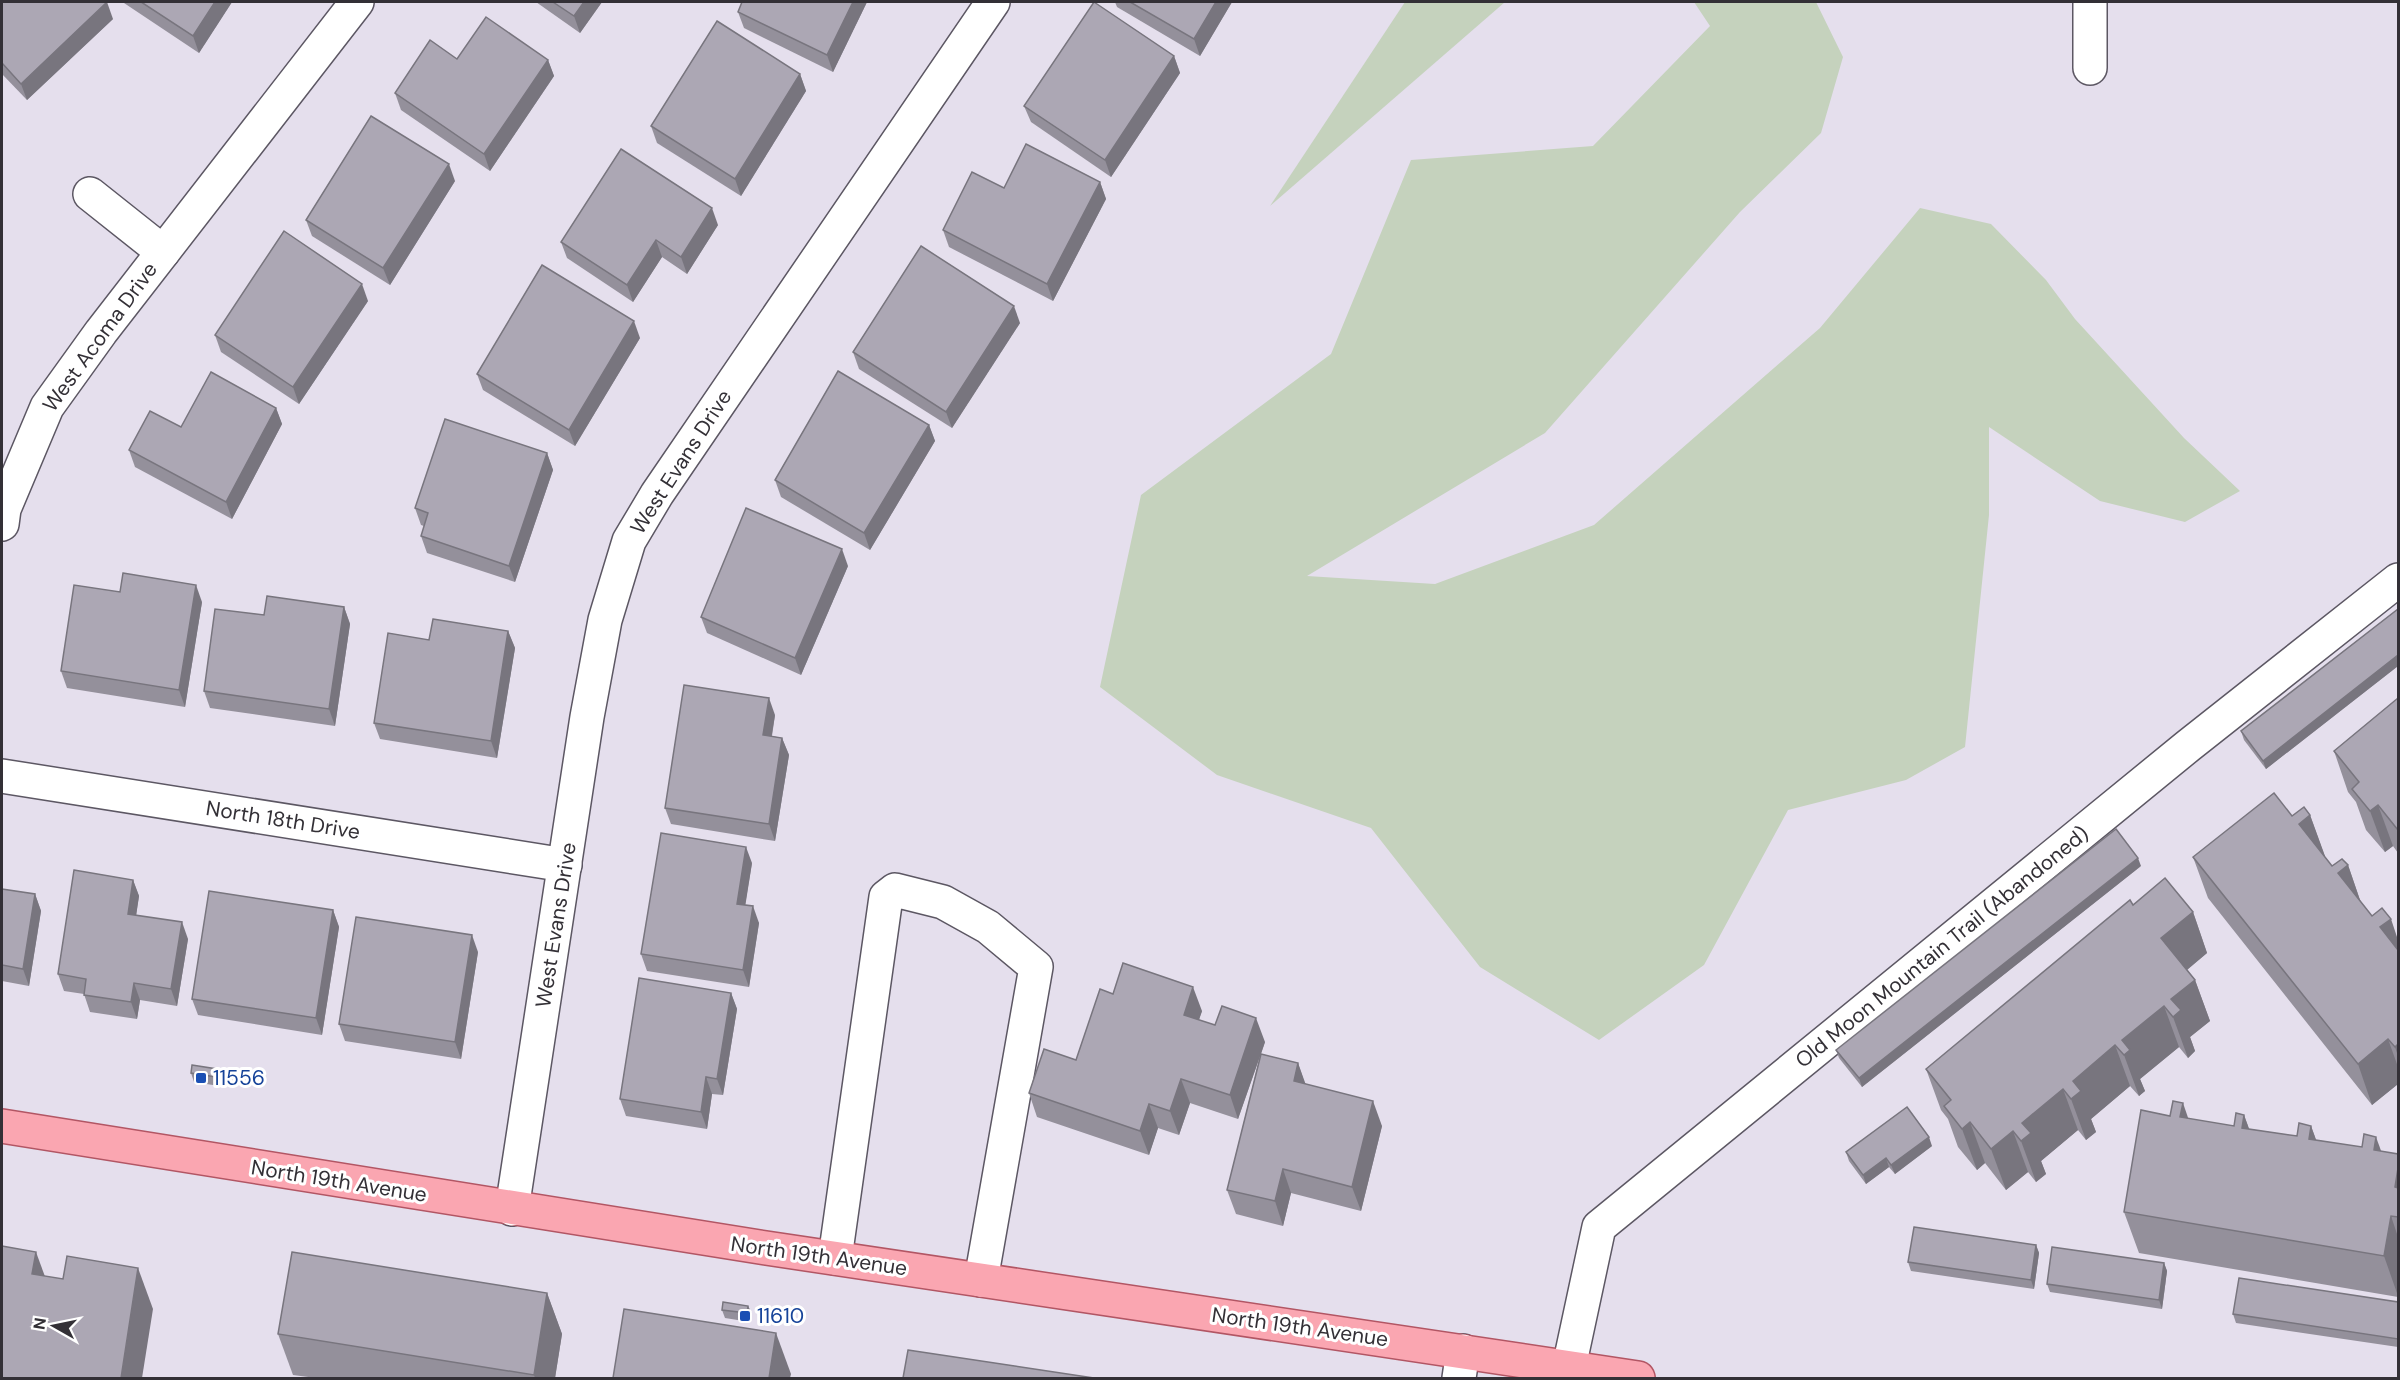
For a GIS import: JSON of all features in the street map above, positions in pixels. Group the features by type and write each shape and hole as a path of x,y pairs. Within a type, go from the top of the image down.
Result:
{"main road":[{"name":"North 19th Avenue","path":"2,1126 512,1209 981,1280 1461,1365 1569,1368 1602,1376 1638,1378"}],"street":[{"name":"West Acoma Drive","path":"2,524 12,489 46,407 101,332 357,2"},
{"name":"West Evans Drive","path":"512,1209 587,717 605,620 629,541 684,455 993,2"},
{"path":"2090,2 2090,68"},
{"name":"West Acoma Drive","path":"90,194 163,252"},
{"name":"Old Moon Mountain Trail (Abandoned)","path":"1569,1368 1599,1227 2179,753 2398,580"},
{"name":"North 18th Drive","path":"2,776 564,865"},
{"path":"835,1258 886,897 895,890 943,902 988,927 1036,967 981,1280"}],"green space":[{"path":"1405,2 1505,2 1270,206"},
{"path":"1694,2 1816,2 1843,57 1821,133 1740,212 1545,433 1307,576 1435,584 1594,525 1820,328 1920,208 1991,224 2046,280 2075,319 2184,438 2240,491 2185,522 2100,501 1989,427 1989,515 1965,747 1906,780 1788,810 1704,965 1599,1040 1480,967 1371,828 1217,775 1100,687 1141,495 1331,354 1411,160 1593,146 1710,26"}],"building":[{"path":"2,2 107,2 21,84 2,63"},
{"path":"141,2 215,2 193,36"},
{"path":"553,2 584,2 574,16"},
{"path":"742,2 853,2 827,55 738,12"},
{"path":"1094,2 1174,56 1105,160 1024,106"},
{"path":"1130,2 1216,2 1194,39"},
{"path":"486,17 548,60 484,154 395,93 430,40 457,59"},
{"path":"717,21 800,74 735,179 651,126"},
{"path":"371,116 449,164 383,268 306,220"},
{"path":"1026,144 1100,182 1047,284 943,230 972,172 1004,188"},
{"path":"621,149 712,208 681,257 656,240 627,285 561,242"},
{"path":"284,231 362,284 293,387 215,335"},
{"path":"921,246 1014,306 946,412 853,352"},
{"path":"542,265 634,321 569,430 477,374"},
{"path":"838,371 929,425 864,533 775,480"},
{"path":"211,372 276,408 226,502 129,450 150,411 181,427"},
{"path":"445,419 547,453 509,566 421,536 428,513 415,508"},
{"path":"746,508 842,549 795,658 701,617"},
{"path":"123,573 196,585 179,690 61,671 74,585 120,592"},
{"path":"267,596 344,607 329,709 204,691 215,609 264,615"},
{"path":"2398,609 2398,655 2263,761 2241,731"},
{"path":"433,619 508,631 491,741 374,723 388,633 429,640"},
{"path":"684,685 769,698 763,735 782,738 769,824 665,808"},
{"path":"2398,698 2398,830 2378,805 2370,811 2352,789 2359,782 2334,751"},
{"path":"2274,793 2292,816 2304,807 2310,815 2299,824 2332,866 2342,859 2348,865 2338,873 2372,916 2382,908 2391,919 2380,927 2398,950 2398,1044 2395,1047 2388,1039 2358,1064 2193,857"},
{"path":"2116,829 2138,858 1859,1078 1836,1050"},
{"path":"661,833 746,847 737,904 753,906 743,970 641,954"},
{"path":"74,870 133,880 128,914 182,922 171,989 134,983 131,1002 84,995 86,979 58,974"},
{"path":"2165,878 2193,912 2161,938 2195,980 2171,999 2181,1010 2173,1017 2164,1006 2122,1040 2130,1050 2124,1055 2115,1045 2073,1081 2081,1091 2071,1099 2063,1089 2022,1123 2031,1133 2021,1141 2013,1131 1991,1149 1970,1122 1962,1129 1944,1106 1951,1100 1926,1069 2130,900 2133,905"},
{"path":"2,889 35,894 23,969 2,965"},
{"path":"209,891 333,910 316,1018 192,999"},
{"path":"356,917 472,935 455,1042 339,1024"},
{"path":"1123,963 1193,987 1184,1015 1215,1025 1222,1006 1256,1018 1230,1095 1181,1079 1170,1111 1149,1104 1140,1131 1029,1093 1044,1049 1076,1060 1100,989 1113,994"},
{"path":"639,978 731,993 717,1079 706,1077 701,1112 620,1099"},
{"path":"1261,1054 1298,1063 1294,1081 1373,1101 1352,1187 1283,1169 1275,1201 1227,1190"},
{"path":"192,1065 217,1069 216,1077 191,1073"},
{"path":"2173,1101 2183,1103 2180,1117 2234,1126 2236,1113 2244,1115 2242,1128 2297,1136 2299,1123 2311,1126 2309,1139 2362,1147 2364,1134 2376,1137 2374,1150 2398,1154 2395,1187 2398,1188 2398,1217 2391,1216 2384,1256 2124,1212 2141,1110 2170,1116"},
{"path":"1907,1107 1929,1137 1891,1165 1886,1158 1863,1175 1846,1152"},
{"path":"1914,1227 2036,1245 2031,1280 1908,1262"},
{"path":"2,1246 36,1252 32,1274 63,1279 67,1256 138,1268 121,1378 2,1378"},
{"path":"2052,1247 2164,1263 2159,1300 2047,1284"},
{"path":"292,1252 547,1293 534,1375 278,1334"},
{"path":"2239,1278 2398,1302 2398,1339 2233,1314"},
{"path":"723,1302 748,1306 747,1313 722,1310"},
{"path":"624,1309 776,1333 769,1378 613,1378"},
{"path":"908,1350 1094,1378 903,1378"}],"place":[{"name":"11556","path":"201,1078"},
{"name":"11610","path":"745,1316"}]}
